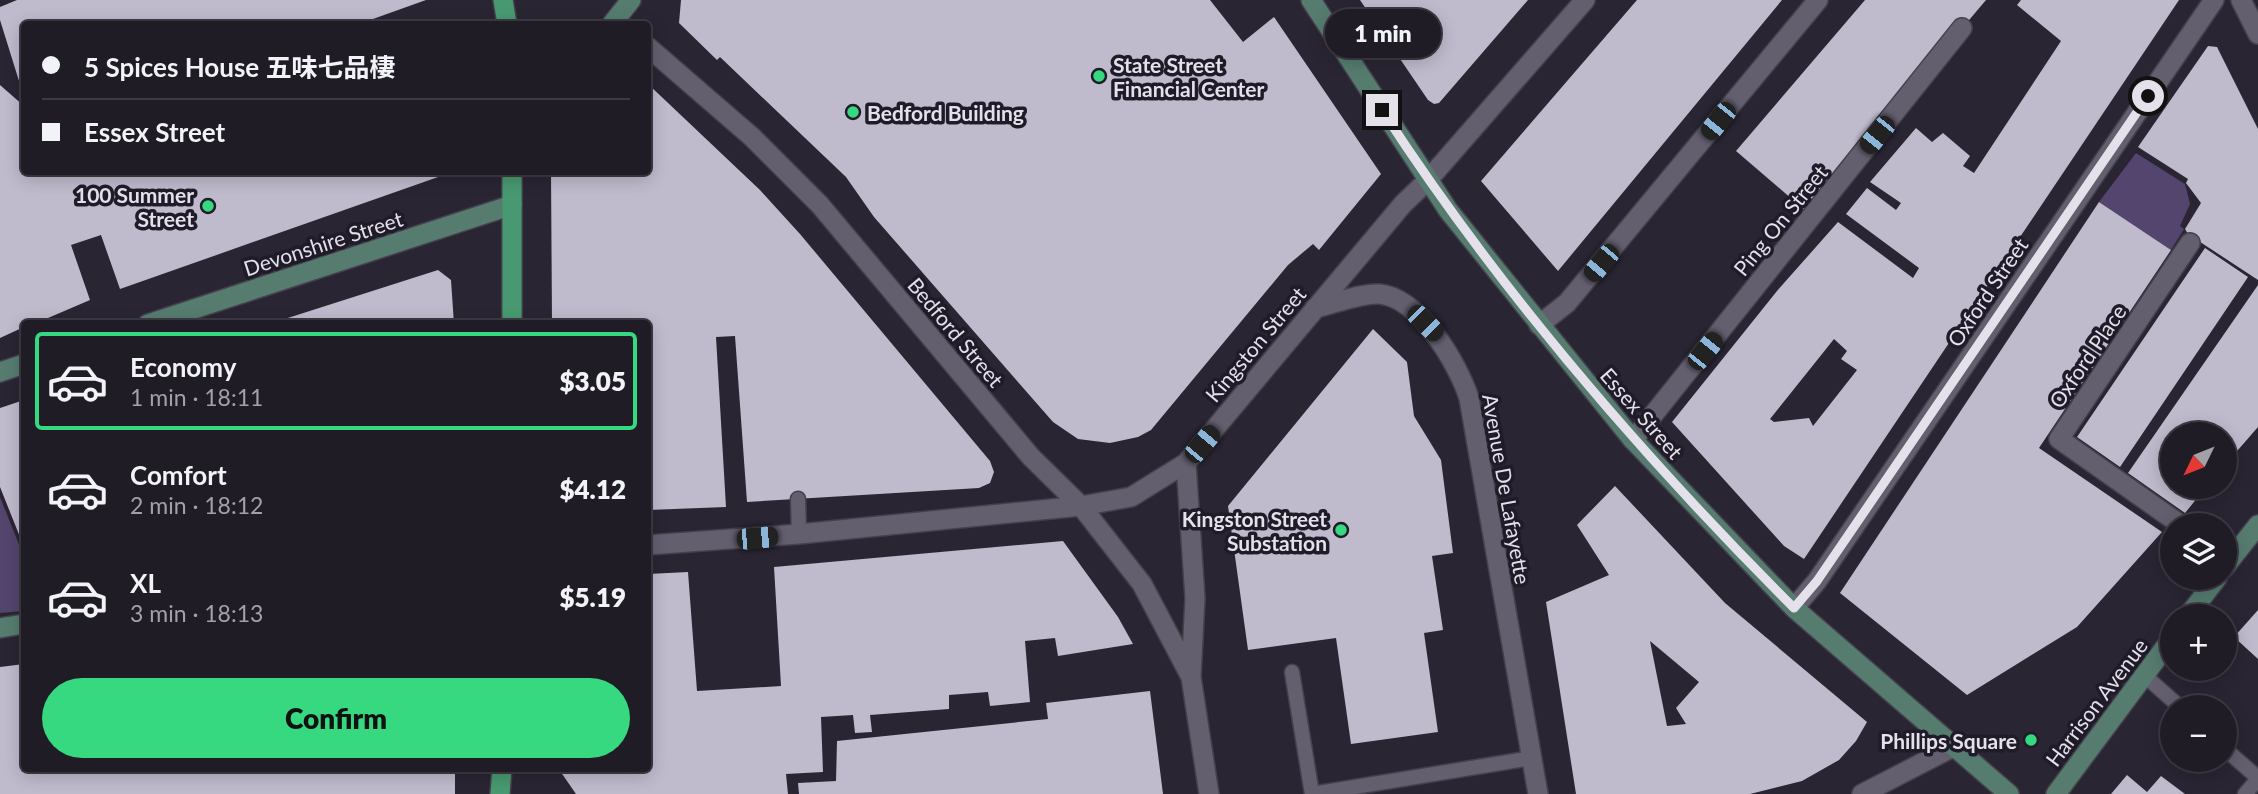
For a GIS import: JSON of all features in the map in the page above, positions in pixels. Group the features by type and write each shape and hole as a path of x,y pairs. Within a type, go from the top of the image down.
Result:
{"main road":[{"path":"503,0 506,21"},
{"path":"617,21 631,0"},
{"name":"Essex Street","path":"1311,0 1448,210 1633,440 1794,608 2009,794"},
{"path":"512,175 512,320"},
{"name":"Devonshire Street","path":"160,320 512,205"},
{"path":"0,372 21,365"},
{"path":"2237,549 2258,525"},
{"path":"2197,604 2208,590"},
{"path":"0,628 21,624"},
{"name":"Harrison Avenue","path":"2056,794 2160,654"},
{"path":"500,794 502,772"}],"street":[{"name":"Kingston Street","path":"651,545 799,534 1080,506 1130,497 1186,463 1403,204 1429,180 1585,0"},
{"path":"1539,325 1567,303 1818,0"},
{"name":"Oxford Street","path":"1794,608 1817,581 2214,0"},
{"path":"2241,0 2258,34"},
{"name":"Ping On Street","path":"1633,440 1962,28"},
{"name":"Bedford Street","path":"651,50 752,137 820,205 1031,457 1080,506 1142,584 1191,677"},
{"name":"Oxford Place","path":"2164,513 2059,439 2190,243"},
{"name":"Avenue De Lafayette","path":"1315,309 1378,294 1391,297 1414,312 1436,334 1460,370 1469,398 1538,794"},
{"name":"Bedford Street","path":"1186,463 1195,598 1191,677 1209,794"},
{"path":"1862,794 1955,746"}],"lane":[{"path":"798,499 799,534"},
{"path":"1292,672 1311,794 1532,758"},
{"path":"2144,675 2166,695"},
{"path":"2237,759 2258,778 2245,794"}],"shaded area":[{"path":"2136,153 2185,184 2190,204 2180,226 2184,229 2171,250 2099,202"},
{"path":"0,497 21,550 21,611 0,613"}],"building":[{"path":"17,0 426,0 367,21 21,21 21,87 0,20 0,7"},
{"path":"681,0 1210,0 1243,42 1274,17 1381,174 1319,250 1313,244 1288,265 1151,430 1138,437 1110,443 1078,439 1053,422 874,217 846,177 720,57 717,60 679,23"},
{"path":"1360,0 1528,0 1439,103 1434,104 1428,100"},
{"path":"1637,0 1782,0 1558,271 1481,181"},
{"path":"1865,0 1986,0 1807,212 1736,151"},
{"path":"2021,0 2179,0 1804,559 1784,546 1672,422 1777,291 1838,222 1913,278 1919,268 1846,214 1867,188 1896,210 1901,203 1870,182 1916,128 1932,142 1943,133 1970,156 1963,166 1974,173 2061,41 2017,5","holes":["1834,339 1847,351 1841,359 1857,370 1813,426 1809,418 1774,422 1770,419"]},
{"path":"2208,46 2217,47 2258,129 2258,280 2188,234 2185,229 2201,203 2186,183 2188,179 2138,147"},
{"name":"100 Summer Street","path":"0,85 21,103 21,175 441,176 120,289 101,235 71,245 90,300 43,320 21,320 21,328 0,338"},
{"path":"651,87 760,190 800,234 990,461 994,472 990,483 979,488 747,502 735,336 716,337 726,507 651,510 651,320 552,320 551,175 651,175"},
{"path":"2099,202 2171,250 2039,448 2160,531 2160,534 2077,627 1967,695 1840,593"},
{"path":"2205,248 2248,277 2120,467 2077,437"},
{"path":"438,270 451,280 454,320 282,320"},
{"path":"2258,285 2258,427 2237,451 2237,422 2163,422"},
{"name":"Kingston Street Substation","path":"1373,329 1407,362 1414,416 1441,460 1453,553 1432,556 1443,630 1424,633 1438,732 1351,744 1336,638 1248,650 1228,506"},
{"path":"21,401 21,540 0,487 0,408"},
{"path":"2160,427 2160,495 2128,473"},
{"path":"1615,486 1725,603 1867,722 1856,741 1839,760 1802,781 1750,794 1576,794 1546,602 1609,575 1577,525","holes":["1650,641 1699,682 1676,708 1686,724 1667,726"]},
{"path":"2165,499 2196,499 2185,513"},
{"path":"1063,541 1118,617 1133,644 1058,656 1055,638 1025,641 1030,702 990,706 988,692 949,695 949,709 870,715 872,732 855,733 853,715 821,717 823,772 786,774 788,794 576,794 561,772 651,772 651,574 688,572 697,691 781,686 774,567"},
{"path":"2258,610 2258,659 2237,640 2237,634"},
{"path":"21,664 21,772 455,772 455,794 0,794 0,667"},
{"path":"1150,691 1163,794 799,794 798,783 836,781 837,741 1048,719 1046,703"},
{"path":"2127,775 2147,792 2161,776 2185,794 2111,794"}],"place":[{"name":"State Street Financial Center","path":"1099,76"},
{"name":"Bedford Building","path":"853,112"},
{"name":"100 Summer Street","path":"208,206"},
{"name":"Kingston Street Substation","path":"1341,530"},
{"name":"Phillips Square","path":"2031,740"}],"route":[{"path":"1382,110 1448,210 1586,384 1710,524 1794,608 1817,581 2148,96"}]}
